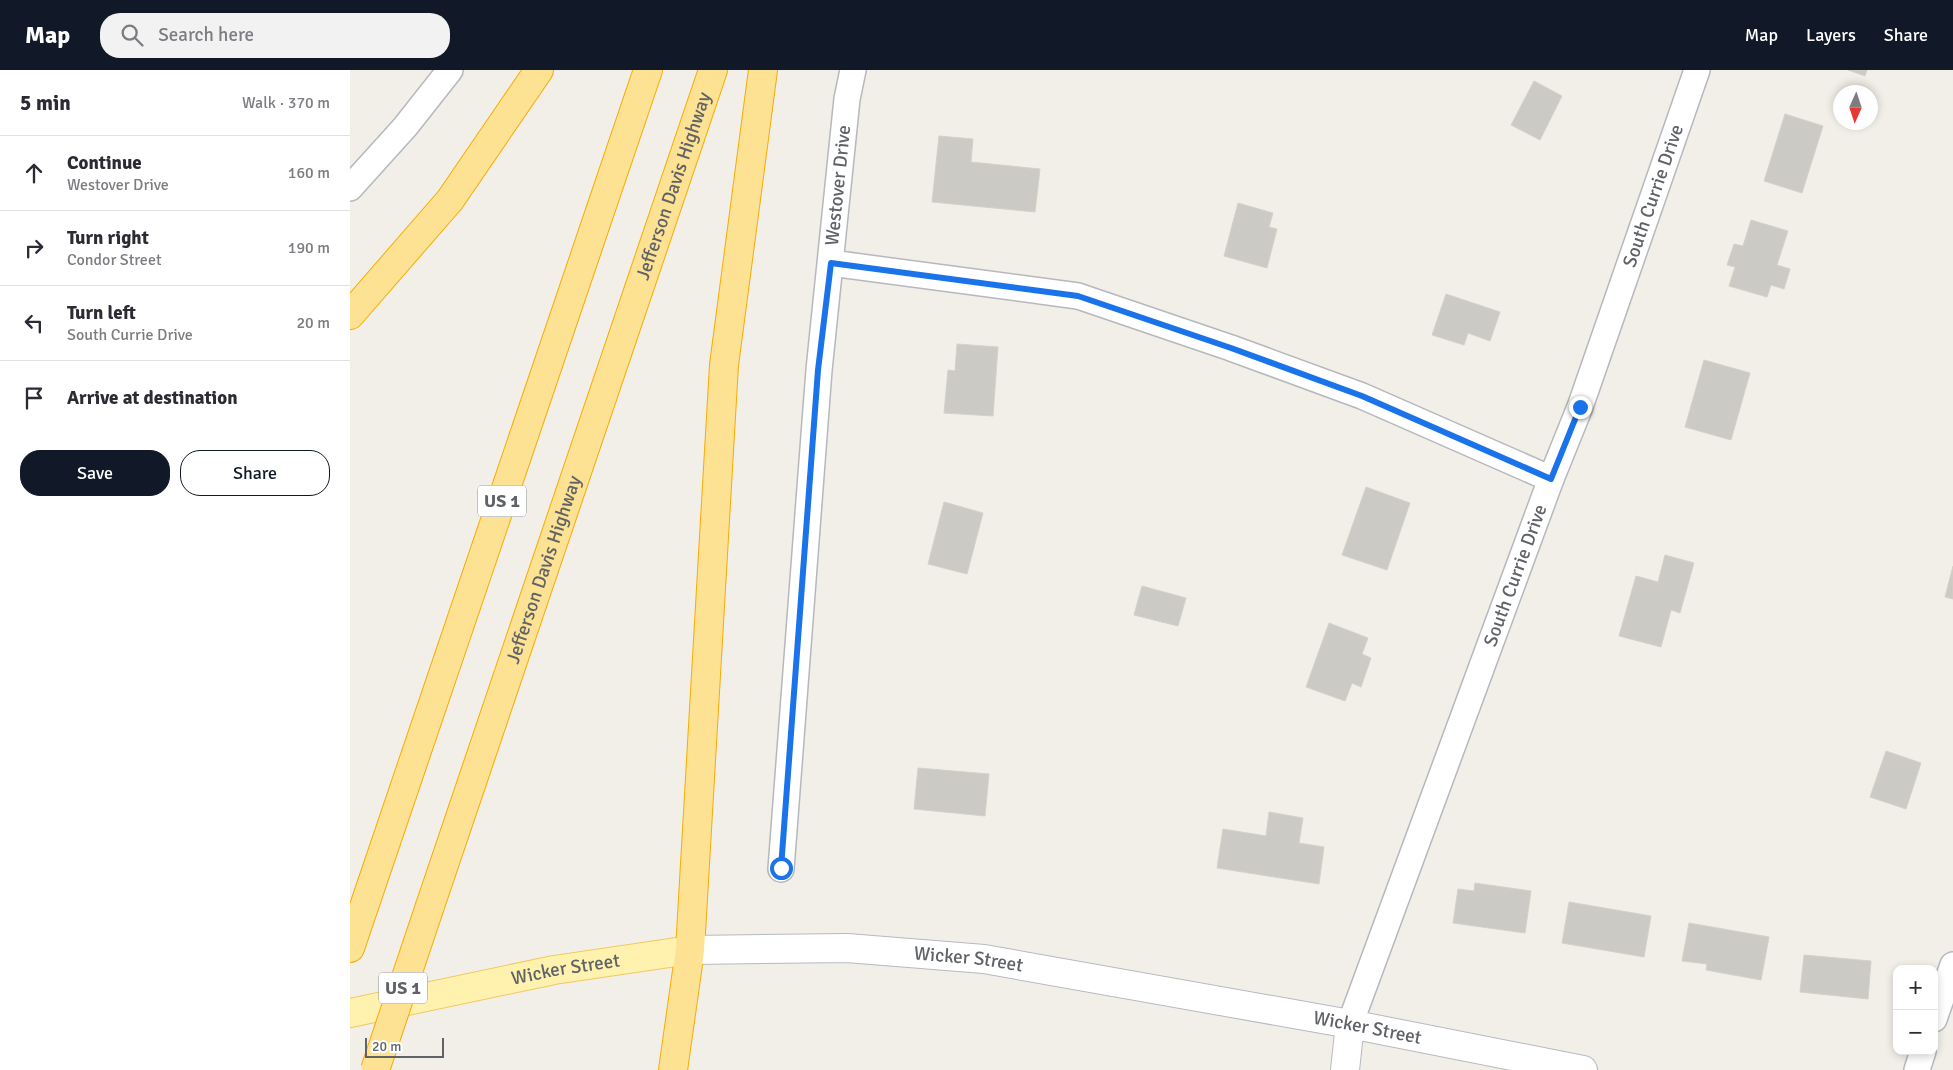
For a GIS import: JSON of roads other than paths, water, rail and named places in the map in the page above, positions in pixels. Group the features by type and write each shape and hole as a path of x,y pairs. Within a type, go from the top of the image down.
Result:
{"highway":[{"path":"350,315 450,200 539,70"},
{"name":"US 1","path":"353,940 648,70"},
{"name":"Jefferson Davis Highway","path":"375,1070 713,70"},
{"path":"673,1070 690,950 724,364 763,70"}],"main road":[{"name":"Wicker Street","path":"350,1013 554,970 690,950 847,948 984,959 1350,1024 1582,1070"},
{"path":"1345,1070 1350,1024"}],"street":[{"path":"350,188 405,127 450,70"},
{"name":"Westover Drive","path":"781,868 818,370 847,100 853,70"},
{"name":"South Currie Drive","path":"1350,1024 1551,479 1580,407 1698,70"},
{"path":"831,263 1078,296 1231,348 1362,396 1551,479"},
{"path":"1937,1010 1953,965"},
{"path":"1916,1070 1922,1055"}]}
